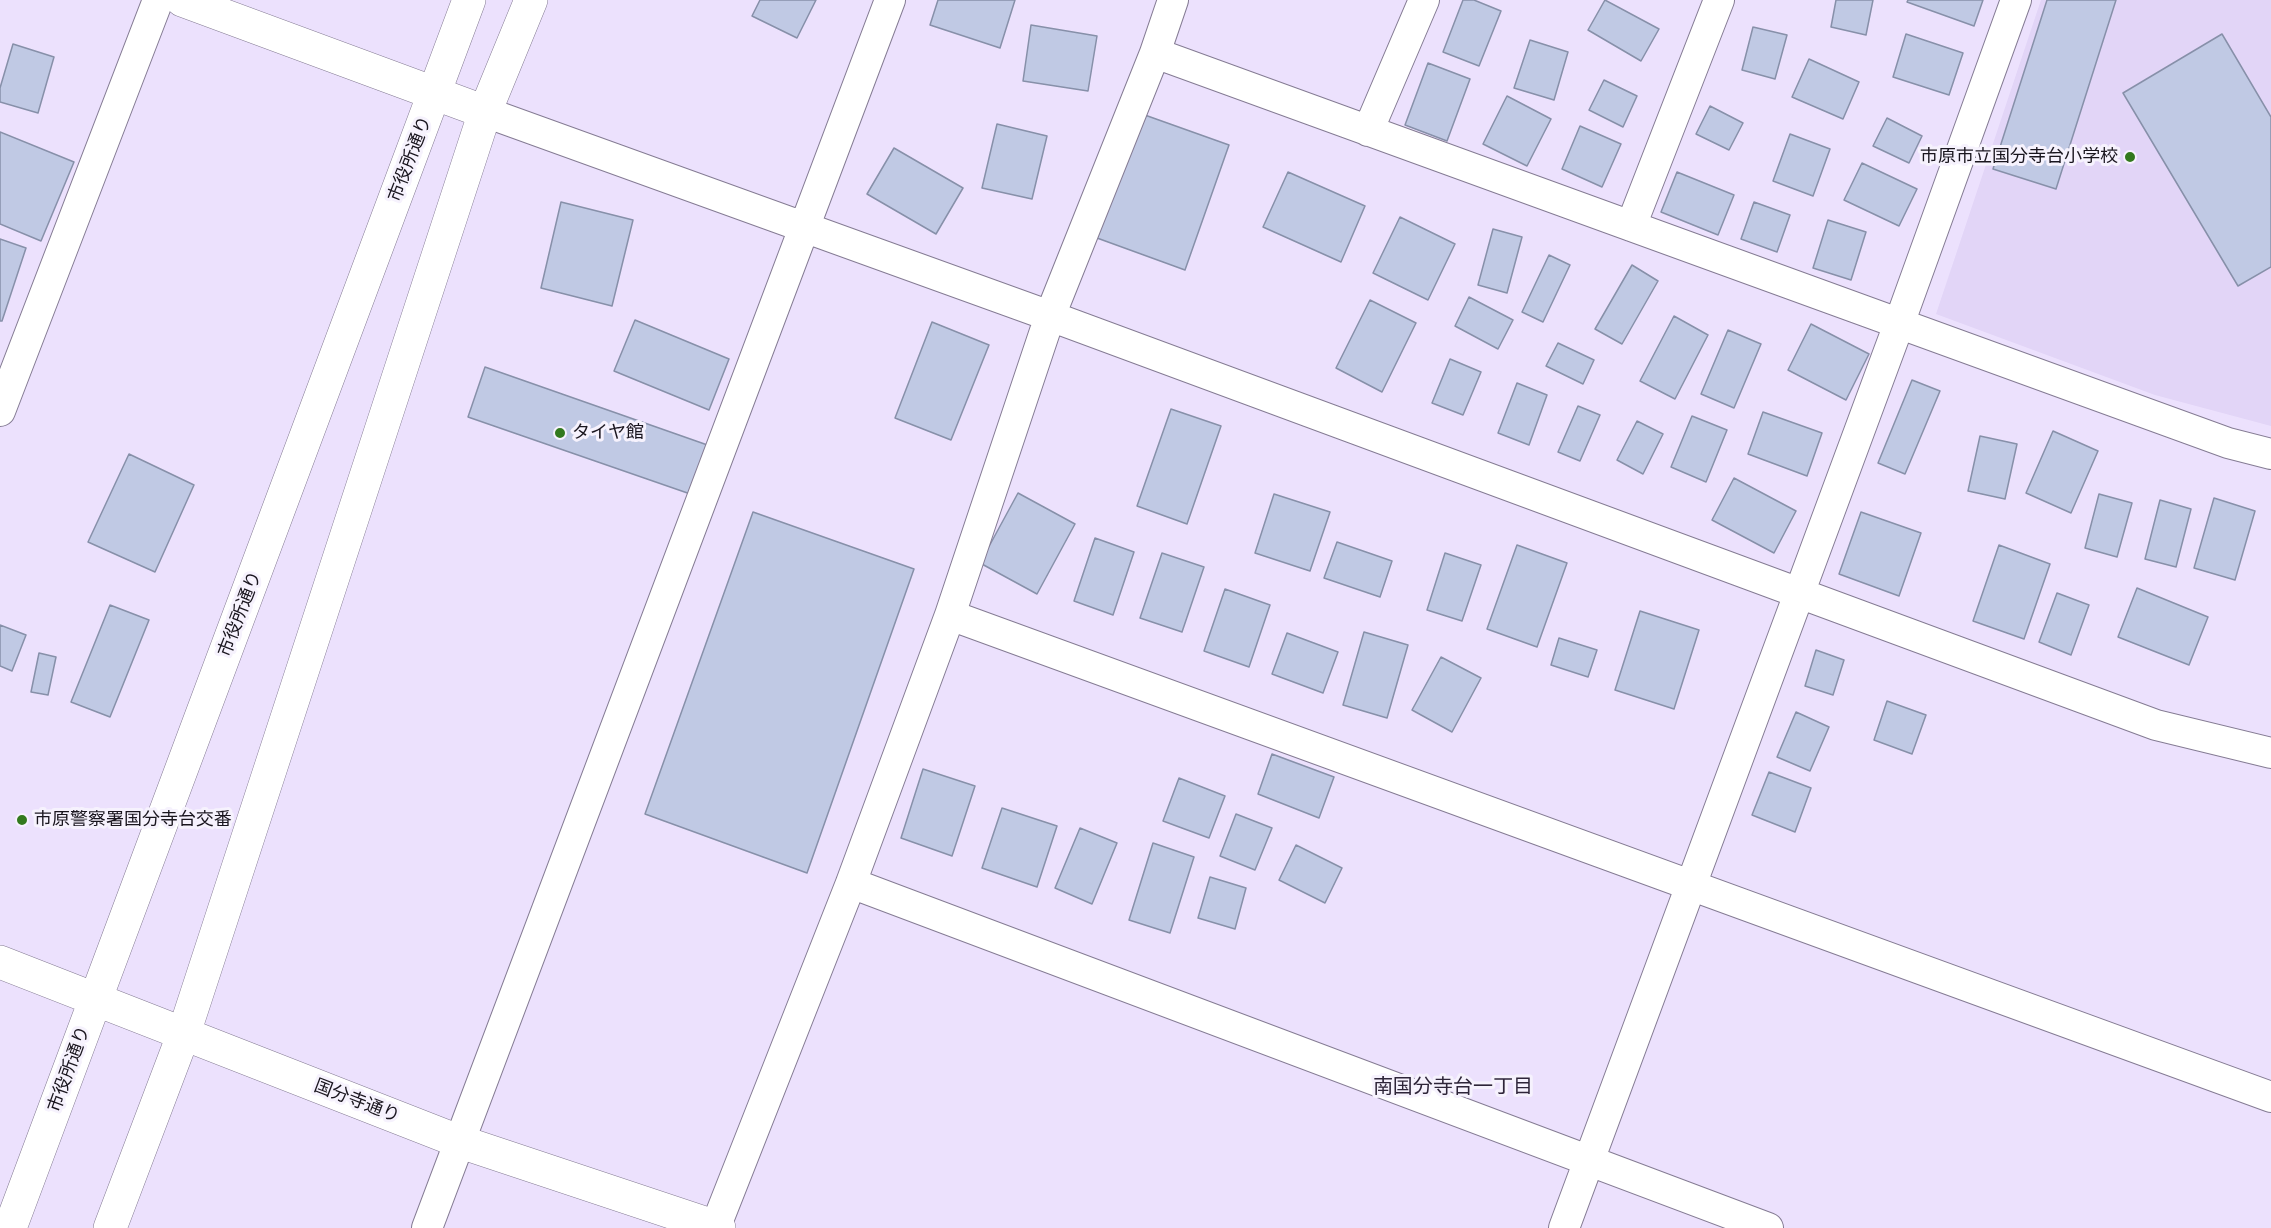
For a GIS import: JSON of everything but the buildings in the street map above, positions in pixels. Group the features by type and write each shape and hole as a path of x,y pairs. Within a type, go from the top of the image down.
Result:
{"street":[{"path":"0,411 158,0"},
{"path":"182,0 1050,316 2156,725 2271,753"},
{"name":"市役所通り","path":"10,1228 469,0"},
{"path":"110,1228 184,1033 485,112 531,0"},
{"path":"427,1228 890,0"},
{"path":"716,1228 851,883 950,615 1050,316 1155,53 1173,0"},
{"path":"1368,131 1424,0"},
{"path":"1631,226 1719,0"},
{"path":"1564,1228 1800,593 2016,0"},
{"path":"1155,53 2228,443 2271,454"},
{"path":"950,615 2271,1097"},
{"path":"851,883 1768,1228"},
{"name":"国分寺通り","path":"0,962 458,1141 716,1228"}],"shaded area":[{"name":"市原市立国分寺台小学校","path":"2041,0 2271,0 2271,426 2155,395 1936,314"}],"place":[{"name":"市原市立国分寺台小学校","path":"2130,157"},
{"name":"タイヤ館","path":"560,433"},
{"name":"市原警察署国分寺台交番","path":"22,820"}],"district":[{"name":"南国分寺台一丁目","path":"1453,1087"}]}
